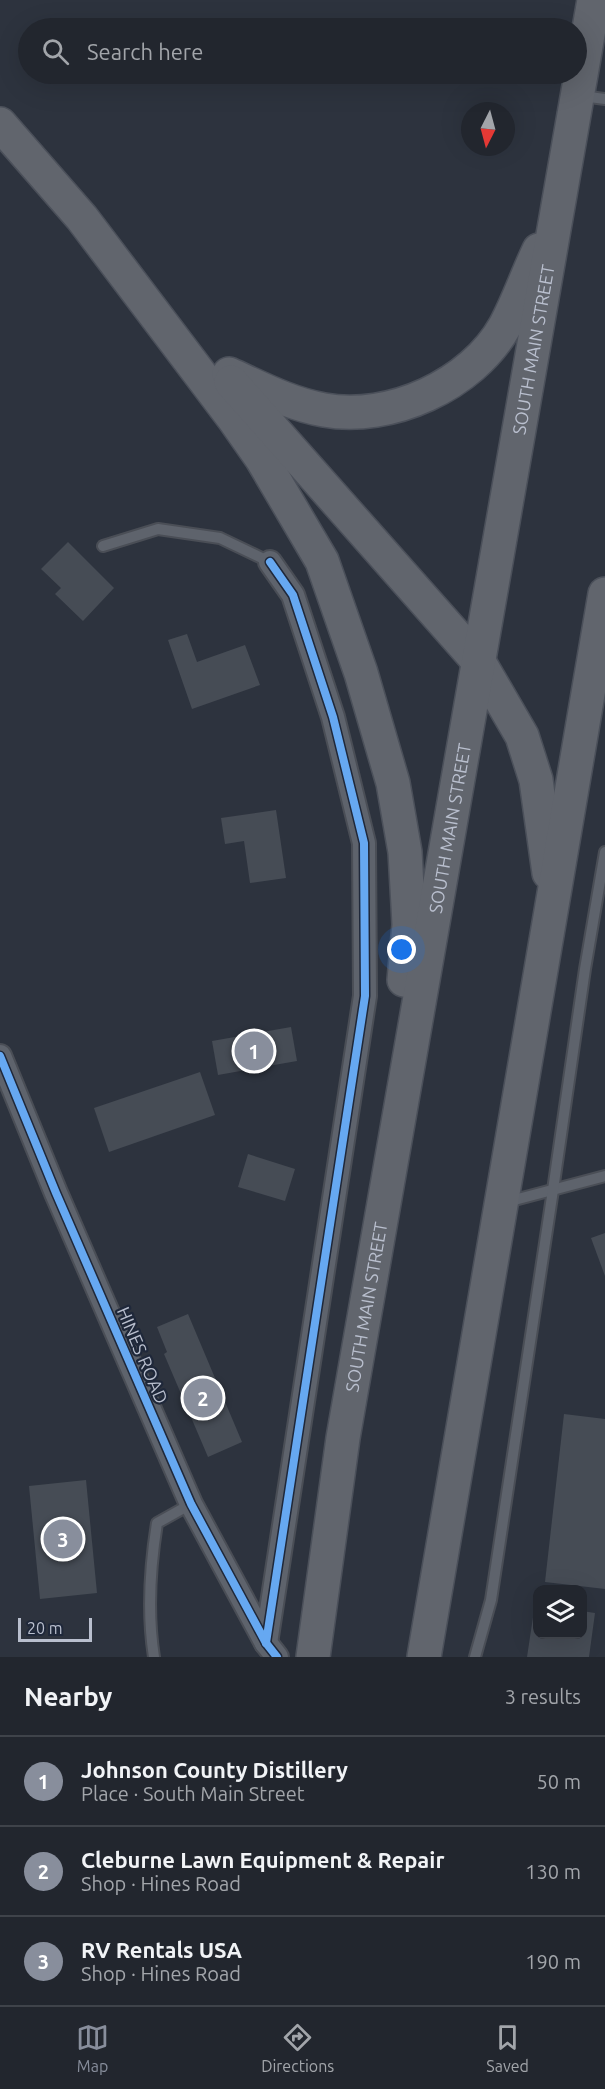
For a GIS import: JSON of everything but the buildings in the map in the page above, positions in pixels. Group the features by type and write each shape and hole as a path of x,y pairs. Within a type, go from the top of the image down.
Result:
{"main road":[{"name":"SOUTH MAIN STREET","path":"313,1657 343,1438 558,208 591,98 594,0"},
{"path":"0,124 82,218 234,419 262,459 322,561 362,673 395,794 405,852 408,905 409,926 404,981 409,1060"},
{"path":"219,370 297,404 357,413 404,404 442,386 475,363 504,327 558,208"},
{"path":"82,218 141,276 219,370 479,662 522,736 536,780 554,904"},
{"path":"424,1657 605,594"}],"street":[{"path":"270,562 293,595 333,717 364,843 365,996 271,1650"},
{"name":"HINES ROAD","path":"0,1056 56,1193 191,1504 271,1650"}],"lane":[{"path":"103,546 158,529 220,538 270,562"},
{"path":"475,1657 491,1599 554,1190 585,969 605,852"},
{"path":"501,1204 605,1176"},
{"path":"154,1657 151,1637 150,1564 157,1523 191,1504"}],"cycle path":[{"path":"266,1643 365,996 364,843 333,717 293,595 270,562"},
{"path":"0,1056 56,1193 191,1504 266,1643 277,1657"}],"place":[{"name":"Johnson County Distillery","path":"254,1051"},
{"name":"Cleburne Lawn Equipment & Repair","path":"203,1398"},
{"name":"RV Rentals USA","path":"63,1539"}]}
